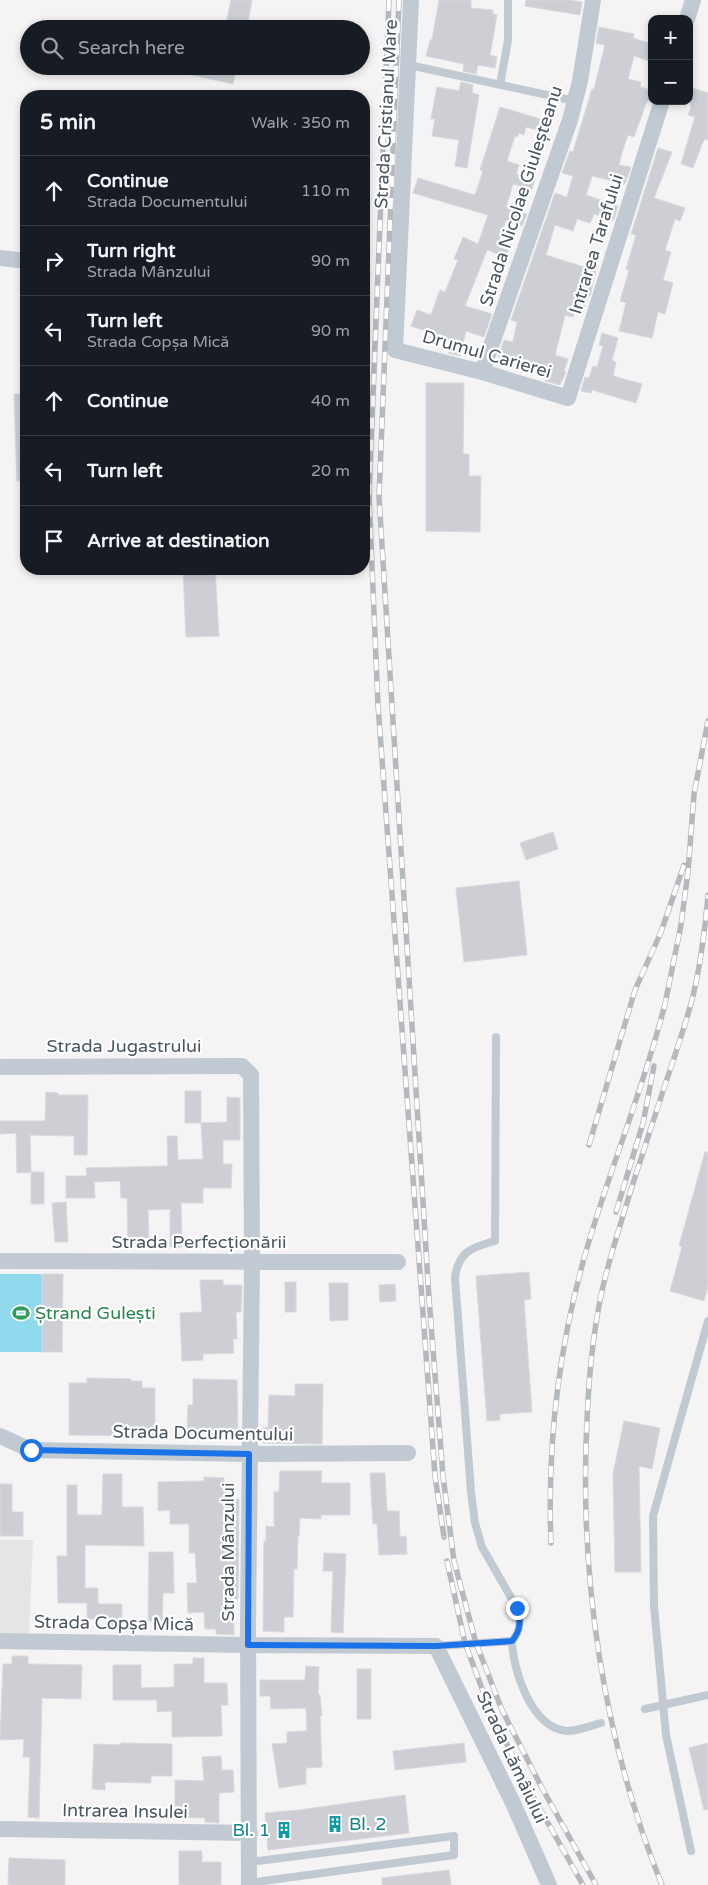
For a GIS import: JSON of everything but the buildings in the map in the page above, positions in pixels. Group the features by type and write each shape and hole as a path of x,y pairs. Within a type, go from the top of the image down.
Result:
{"street":[{"name":"Strada Cristianul Mare","path":"395,350 411,0"},
{"name":"Strada Nicolae Giuleșteanu","path":"482,372 576,101 593,0"},
{"path":"688,15 693,0"},
{"name":"Intrarea Tarafului","path":"568,398 661,105"},
{"path":"0,258 20,260"},
{"name":"Drumul Carierei","path":"395,350 482,372 568,398"},
{"name":"Strada Jugastrului","path":"0,1067 242,1066 248,1070"},
{"name":"Strada Mânzului","path":"248,1070 253,1083 248,1645 249,1884"},
{"name":"Strada Perfecționării","path":"0,1261 398,1262"},
{"name":"Strada Documentului","path":"0,1436 31,1450 249,1454 408,1453"},
{"name":"Strada Copșa Mică","path":"0,1641 436,1646"},
{"name":"Strada Lămâiului","path":"436,1646 513,1803 549,1885"},
{"name":"Intrarea Insulei","path":"0,1829 250,1833"}],"lane":[{"path":"500,85 508,40 508,0"},
{"path":"409,65 576,101"},
{"path":"496,1037 495,1242 472,1249 464,1254 459,1260 455,1278 472,1507 482,1547 512,1598 520,1618 520,1628 512,1641 512,1656 533,1710 542,1720 560,1730 569,1731 601,1722"},
{"path":"690,1851 666,1735 654,1606 653,1516 708,1321"},
{"path":"436,1646 512,1641"},
{"path":"645,1709 708,1695"},
{"path":"249,1884 454,1855 454,1836 250,1862"}],"shaded area":[{"path":"0,1540 33,1540 29,1635 0,1635"}],"water":[{"name":"Ștrand Gulești","path":"0,1274 42,1274 42,1352 0,1352"}],"railway":[{"path":"370,471 389,0"},
{"path":"399,0 379,497 429,1298 443,1476 454,1561 476,1643 502,1710 542,1788 596,1885"},
{"path":"370,519 378,705 435,1476 444,1537"},
{"path":"664,1009 681,925 688,872 694,794 708,721"},
{"path":"589,1145 635,990 661,932 684,865"},
{"path":"662,1885 624,1773 599,1657 587,1538 587,1420 593,1346 606,1274 693,996 702,946 708,895"},
{"path":"551,1543 550,1506 553,1431 562,1357 569,1321 587,1248 657,1035 665,1004"},
{"path":"616,1212 643,1123 654,1066"},
{"path":"447,1561 465,1643 490,1710 531,1793 583,1885"}],"place":[{"name":"Ștrand Gulești","path":"21,1313"},
{"name":"Bl. 2","path":"335,1824"},
{"name":"Bl. 1","path":"284,1830"}],"route":[{"path":"31,1450 249,1454 248,1645 436,1646 512,1641 520,1628 517,1608"}]}
